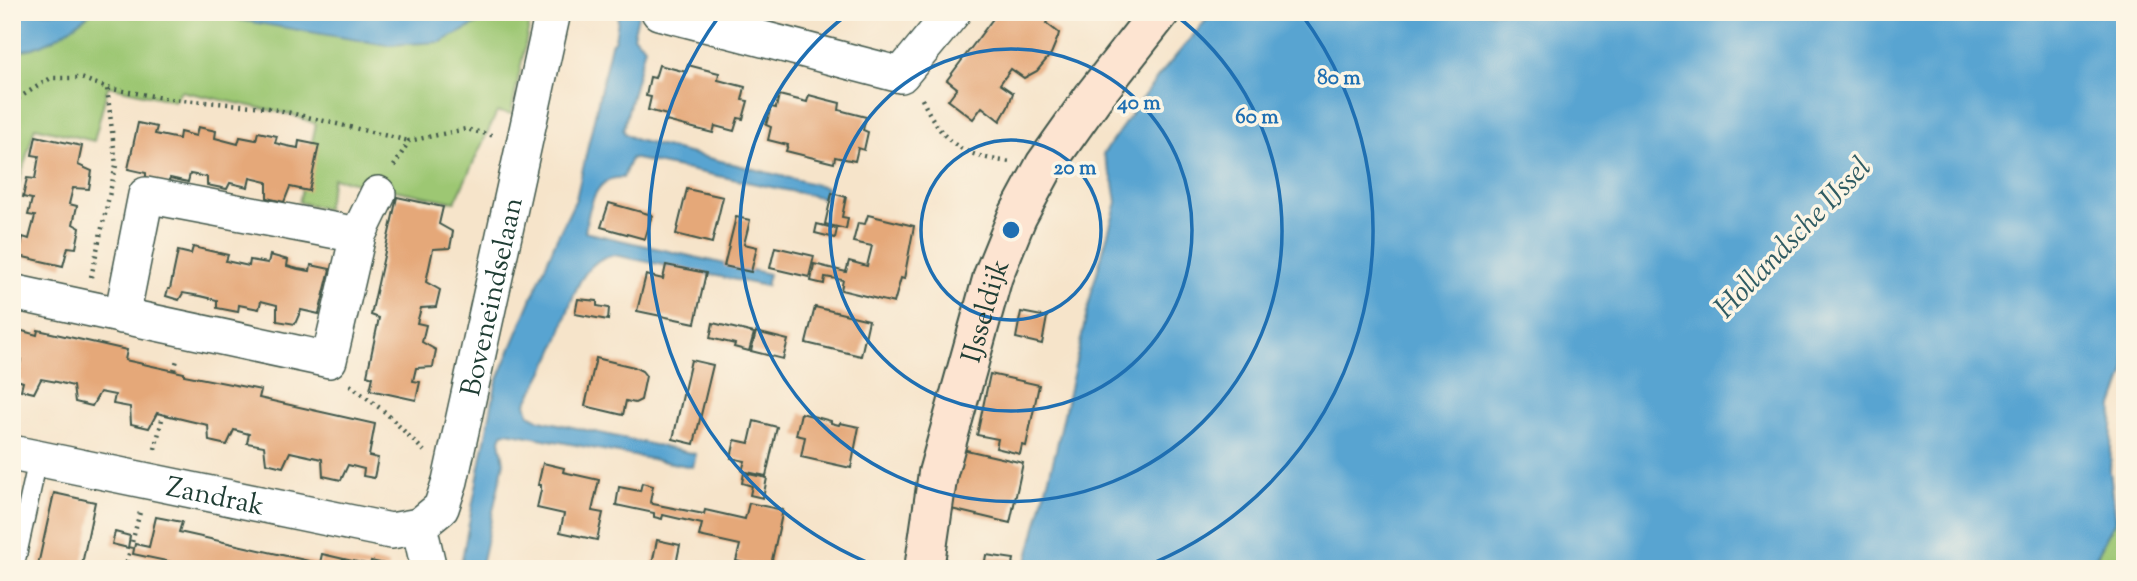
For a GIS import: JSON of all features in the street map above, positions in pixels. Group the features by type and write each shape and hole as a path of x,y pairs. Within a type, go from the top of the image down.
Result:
{"street":[{"name":"Boveneindselaan","path":"419,526 441,508 450,481 553,12"},
{"path":"659,12 901,75 953,12"},
{"name":"IJsseldijk","path":"924,569 938,474 993,276 1017,217 1045,165 1094,96 1160,12"},
{"path":"12,292 329,360 358,235 378,194"},
{"path":"122,316 146,195 358,235"},
{"name":"Zandrak","path":"25,456 391,531 419,526"},
{"path":"419,526 429,569"}],"lane":[{"path":"14,569 25,456"}],"path":[{"path":"901,75 915,84 937,128 958,148 986,159 1045,165"},
{"path":"12,169 21,135 12,103 51,78 81,78 107,88 170,99 265,107 409,141 466,129 525,143"},
{"path":"84,306 116,165 107,88"},
{"path":"329,360 346,383 385,412 415,440 450,481"},
{"path":"125,569 147,482"}],"green space":[{"path":"12,12 532,12 511,114 497,112 455,202 333,178 326,209 299,202 316,124 293,115 181,91 174,101 108,86 94,141 35,127 12,207"},
{"path":"2125,506 2125,569 2090,569 2116,519"}],"water":[{"path":"12,12 92,12 46,43 12,52"},
{"path":"193,12 500,12 441,42 387,45"},
{"path":"619,12 639,12 633,36 645,47 623,130 625,134 636,140 826,187 824,198 631,158 623,178 605,182 599,188 588,214 585,232 769,274 766,286 614,255 591,266 576,289 555,349 526,403 529,414 540,420 696,454 693,467 502,433 500,440 504,462 480,569 460,569 496,384 576,199 611,44 615,40"},
{"name":"Hollandsche IJssel","path":"1213,12 2125,12 2125,372 2113,406 2110,471 2116,519 2090,569 1025,569 1056,450 1093,286 1117,202 1114,183 1103,154 1157,78"}],"building":[{"path":"998,12 1054,12 1046,23 1059,33 1051,54 1037,71 1024,78 1011,69 1000,84 1013,93 1000,121 982,107 973,119 948,100 957,88 947,80"},
{"path":"659,65 686,72 688,65 719,73 718,80 745,87 742,100 748,101 743,119 738,118 734,131 715,126 713,133 666,121 667,115 648,110 651,97 646,96 650,77 655,78"},
{"path":"779,95 807,102 809,95 840,103 839,110 866,117 863,130 868,132 864,150 858,148 855,161 835,157 834,163 786,151 788,145 768,140 771,127 766,125 771,107 776,108"},
{"path":"138,123 157,127 155,134 179,139 180,132 196,136 198,127 216,131 215,138 238,144 240,137 256,140 258,132 277,136 275,143 287,146 298,148 299,141 319,145 309,191 290,187 284,202 267,198 267,182 250,178 248,187 230,183 227,189 207,185 207,177 190,174 188,182 170,178 167,184 146,180 146,173 128,169"},
{"path":"36,136 82,146 78,165 92,171 89,189 73,188 69,204 77,206 73,224 80,228 76,248 68,247 63,266 19,256 23,237 29,239 35,216 28,215 32,199 23,197 27,178 35,179 39,156 32,155"},
{"path":"687,189 723,197 712,243 676,234"},
{"path":"832,193 846,197 842,217 848,218 846,229 825,224"},
{"path":"397,197 443,207 439,224 453,232 450,248 433,249 426,282 440,290 436,307 421,308 417,323 426,325 422,342 436,350 433,367 416,368 413,381 420,382 416,400 370,390 373,377 367,375 379,318 371,315"},
{"path":"609,203 652,215 645,239 601,227"},
{"path":"868,215 914,226 904,279 901,278 894,303 841,290 843,280 825,277 824,284 811,281 814,264 846,272 849,261 867,266 872,246 853,242 858,223 865,224"},
{"path":"736,217 750,220 744,244 757,247 751,272 724,266"},
{"path":"817,224 837,229 835,238 815,233"},
{"path":"193,247 228,255 226,261 249,266 250,260 268,263 270,255 288,260 287,266 298,269 310,271 311,265 330,269 319,314 301,310 295,324 277,321 277,305 261,301 259,309 239,305 238,312 217,308 217,300 200,296 183,293 179,300 166,296 178,251 191,254"},
{"path":"775,247 814,256 809,277 770,268"},
{"path":"666,265 706,273 695,323 637,311 646,275 663,279"},
{"path":"578,299 597,301 597,306 609,308 608,320 575,314"},
{"path":"815,307 869,320 861,356 806,343"},
{"path":"1021,312 1047,317 1042,344 1016,338"},
{"path":"713,323 754,333 749,351 734,347 735,344 710,338"},
{"path":"15,329 37,335 38,330 127,350 125,360 261,390 259,398 375,424 369,456 378,458 374,478 363,476 364,469 348,465 341,480 323,476 322,459 290,452 283,467 266,463 264,446 247,443 249,434 234,430 227,445 209,441 208,425 157,413 149,428 131,424 130,407 113,404 115,395 100,392 92,406 75,402 73,386 57,382 41,379 34,393 21,390 23,382 17,380 21,359 12,357"},
{"path":"756,332 788,340 783,359 751,351"},
{"path":"596,358 634,367 646,376 641,400 635,403 626,401 623,415 585,406"},
{"path":"691,360 713,365 694,444 673,439"},
{"path":"990,374 1039,385 1026,446 1022,445 1020,454 996,448 998,439 977,435"},
{"path":"801,413 839,425 859,427 851,468 801,457 805,437 796,435"},
{"path":"754,421 777,427 766,476 742,471 745,461 731,458 735,440 749,443"},
{"path":"962,449 1023,463 1010,523 947,508"},
{"path":"543,463 564,468 563,472 599,480 592,511 603,513 597,540 560,532 564,514 537,508"},
{"path":"744,473 767,478 763,498 750,495 752,486 742,483"},
{"path":"642,483 653,486 650,502 653,504 704,514 705,510 745,519 749,503 783,510 770,569 736,561 740,545 699,536 702,524 663,515 662,519 654,517 654,513 616,505 619,487 640,491"},
{"path":"54,493 95,502 81,569 54,569 38,565"},
{"path":"156,517 182,522 179,532 309,561 320,563 322,554 370,565 371,561 389,565 388,569 169,569 171,562 133,554 135,544 149,547"},
{"path":"115,532 130,536 128,548 112,544"},
{"path":"657,540 680,545 675,569 652,564"},
{"path":"986,555 1014,559 1012,569 958,569 959,563 984,567"}]}
